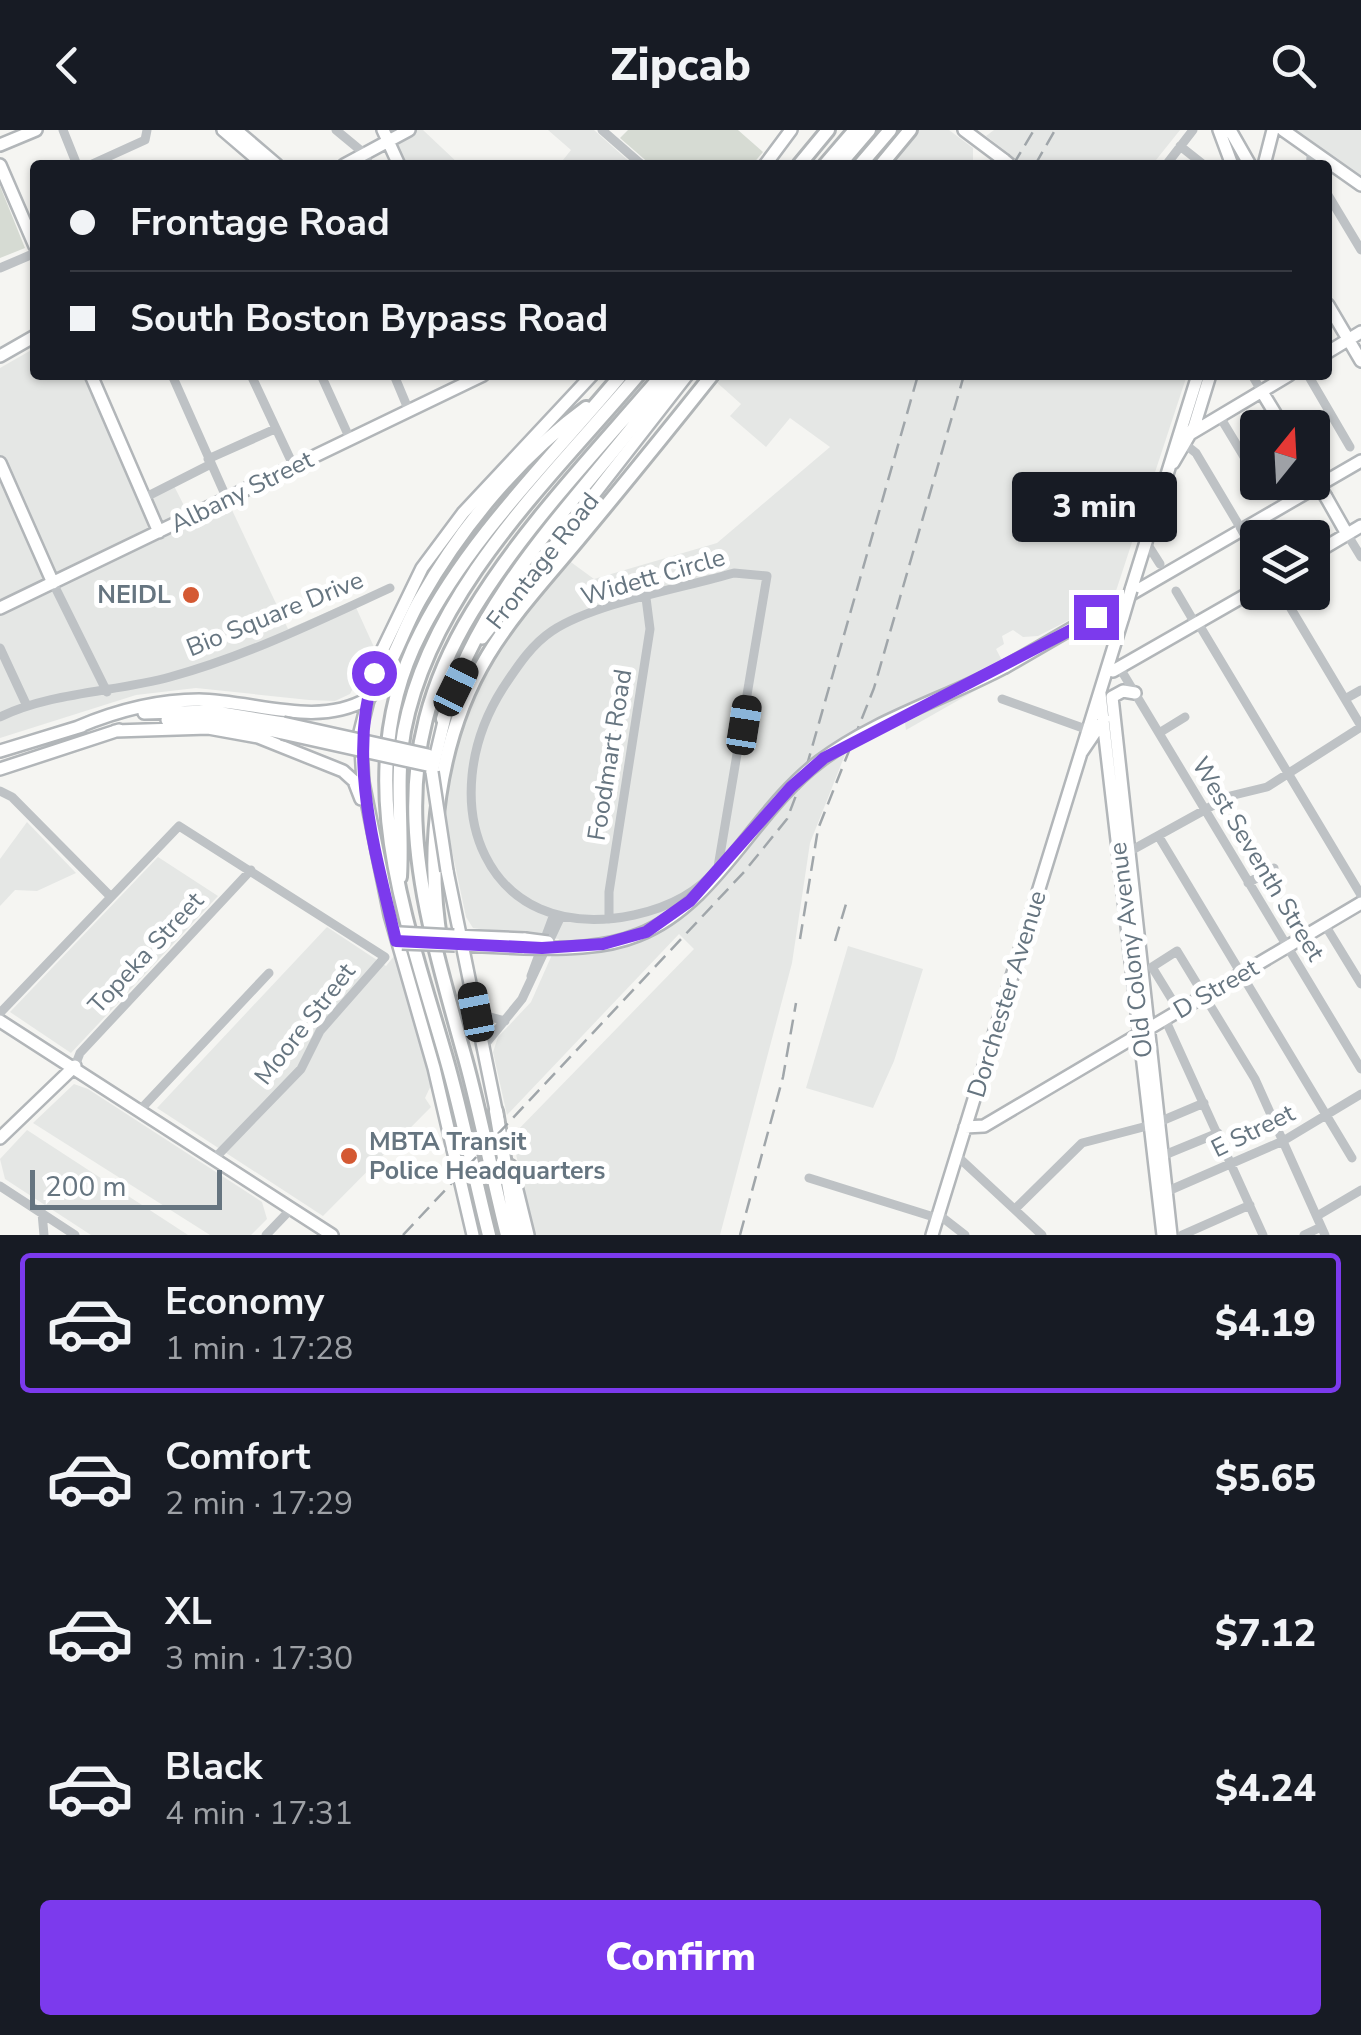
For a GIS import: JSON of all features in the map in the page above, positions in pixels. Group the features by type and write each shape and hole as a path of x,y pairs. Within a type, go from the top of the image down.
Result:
{"highway":[{"path":"806,160 816,130"},
{"path":"808,160 828,130"},
{"path":"810,160 844,130"},
{"path":"829,160 854,130"},
{"path":"842,160 868,130"},
{"path":"865,160 892,130"},
{"path":"872,160 892,130"},
{"path":"885,160 910,130"},
{"path":"489,1235 457,1100 399,896 387,827 384,769 392,712 409,657 436,605 468,558 617,380"},
{"path":"399,896 402,744 429,654 491,552 634,380"},
{"path":"507,1235 421,890 412,820 415,759 446,640 488,570 643,380"},
{"path":"432,694 455,642 492,582 658,380"},
{"path":"444,719 461,667 489,614 669,380"},
{"path":"690,402 701,380"},
{"path":"443,982 435,861 447,756 480,669 537,591 708,380"},
{"path":"367,699 382,680 419,601 463,532 543,446 604,395"},
{"path":"496,1111 517,1235"}],"main road":[{"path":"0,146 36,130"},
{"path":"223,130 258,160"},
{"path":"236,130 271,160"},
{"path":"367,160 386,136 409,130"},
{"path":"964,130 1003,160"},
{"path":"1219,130 1230,160"},
{"path":"1230,130 1247,160 1265,159 1273,130"},
{"path":"1283,130 1326,160"},
{"path":"767,160 783,133"},
{"path":"386,136 397,160"},
{"path":"1332,164 1361,185"},
{"path":"0,165 30,238"},
{"path":"1332,312 1361,361"},
{"path":"1332,349 1361,332"},
{"path":"0,356 30,339"},
{"path":"93,380 159,532"},
{"name":"Albany Street","path":"0,608 473,380"},
{"path":"473,1235 377,844 360,752 367,699 395,620 436,548 587,380"},
{"name":"Frontage Road","path":"528,1235 458,940 431,763 466,667 490,625 683,380"},
{"name":"Dorchester Avenue","path":"1091,730 1103,721 1112,697 1114,644 1171,466 1186,436 1197,380"},
{"path":"1186,436 1197,419 1209,380"},
{"path":"1186,436 1281,380"},
{"path":"1262,392 1273,410"},
{"path":"1197,419 1220,417"},
{"path":"398,938 567,946 620,941 663,923 696,895 791,787 824,758 1005,667 1361,461"},
{"path":"0,463 53,583"},
{"path":"1328,500 1347,534"},
{"path":"1330,544 1361,526"},
{"path":"1113,669 1240,598"},
{"name":"Dorchester Avenue","path":"932,1235 1082,753 1113,669"},
{"name":"Old Colony Avenue","path":"1113,669 1100,699 1124,855"},
{"path":"1112,697 1122,691 1135,693"},
{"name":"Old Colony Avenue","path":"1112,697 1124,855 1171,1235"},
{"path":"0,751 116,712 171,702 218,701 323,714 367,699"},
{"path":"78,727 138,714 182,710 283,728 431,763"},
{"path":"0,770 115,731 161,721 200,719 283,728"},
{"path":"115,731 176,727 228,730 274,742 343,771 354,781 377,844"},
{"name":"D Street","path":"965,1127 984,1126 1361,904"},
{"path":"0,1021 332,1235"},
{"path":"49,1050 58,1062 55,1087"},
{"path":"0,1138 75,1066"},
{"name":"Old Colony Avenue","path":"1155,1124 1162,1156 1163,1235"}],"street":[{"path":"63,130 76,160"},
{"path":"101,160 144,140 147,130"},
{"path":"336,130 367,160"},
{"path":"602,130 636,160"},
{"path":"1170,160 1193,130"},
{"path":"1180,146 1198,160"},
{"path":"1311,160 1312,150"},
{"path":"1332,202 1361,250"},
{"path":"0,268 30,253"},
{"path":"174,380 227,499"},
{"path":"253,380 294,466"},
{"path":"323,380 350,440"},
{"path":"396,380 410,410"},
{"path":"1255,380 1262,392"},
{"path":"1311,380 1350,447"},
{"path":"1220,417 1240,451"},
{"path":"144,498 275,429"},
{"path":"1186,436 1240,527"},
{"path":"1347,534 1361,557"},
{"path":"1146,542 1160,564"},
{"name":"Widett Circle","path":"737,572 767,576 720,862 702,884 675,901 609,918 558,915 508,887 478,845 469,792 478,740 517,667 545,636 568,622 646,598 737,572"},
{"path":"53,583 107,692"},
{"name":"Bio Square Drive","path":"0,716 26,704 107,692 246,652 390,588"},
{"path":"1176,592 1361,895"},
{"name":"Foodmart Road","path":"609,918 608,892 650,624 646,598"},
{"path":"1124,855 1237,793 1263,789 1361,727 1292,610"},
{"path":"0,648 26,704"},
{"name":"West Seventh Street","path":"1113,669 1135,693 1361,1070"},
{"path":"1345,699 1361,690"},
{"path":"1002,699 1091,730"},
{"path":"1159,734 1185,717"},
{"path":"0,791 12,797 110,896"},
{"path":"0,1013 179,826 252,870"},
{"path":"1159,837 1352,1158"},
{"path":"1248,883 1274,868"},
{"name":"Moore Street","path":"214,1158 302,1069 320,1031 386,957 252,870"},
{"name":"Topeka Street","path":"75,1066 80,1053 252,870"},
{"path":"483,1047 505,1021 531,978 558,915"},
{"path":"1325,925 1361,984"},
{"path":"1179,1011 1152,967 1177,951 1255,1079 1321,1226"},
{"path":"140,1110 270,973"},
{"path":"476,1012 505,1021"},
{"path":"1165,1019 1260,1234"},
{"name":"E Street","path":"1163,1194 1284,1142 1361,1094"},
{"path":"1015,1209 1082,1143 1155,1124 1204,1104"},
{"path":"1162,1156 1218,1133"},
{"path":"956,1155 1042,1235"},
{"path":"809,1178 938,1216 966,1235"},
{"path":"0,1186 76,1235"},
{"path":"1304,1235 1321,1226 1361,1190"},
{"path":"1182,1235 1250,1205"},
{"path":"266,1235 292,1208"},
{"path":"42,1213 44,1235"}],"shaded area":[{"path":"423,130 455,160 400,160 393,142"},
{"path":"548,130 594,130 627,160 563,160 571,150"},
{"path":"628,130 738,130 763,152 756,160 645,160 620,138"},
{"path":"914,130 949,130 973,148 973,160 890,160"},
{"path":"994,130 1180,130 1156,160 1003,160 1008,153 986,136"},
{"path":"1293,130 1361,130 1361,179"},
{"path":"0,186 25,248 0,258"},
{"path":"30,351 30,380 99,380 149,496 173,484 195,527 232,510 288,629 353,601 374,647 350,694 335,701 196,688 136,695 0,738 0,368"},
{"path":"714,380 1185,380 1114,597 1038,636 1023,637 1013,630 1002,636 1004,644 996,649 1008,672 906,730 903,708 854,732 810,843 792,963 720,1235 534,1235 512,1136 694,949 679,934 507,1115 493,1052 498,1037 531,1002 559,939 473,928 466,917 444,813 452,759 483,671 568,560 594,579 717,543 830,447 790,418 766,447 730,416 741,404"},
{"path":"27,822 76,873 37,891 15,890 0,906 0,859"},
{"path":"158,857 218,896 71,1053 10,1012"},
{"path":"327,927 386,966 395,955 434,1079 425,1098 431,1107 323,1216 157,1108"},
{"path":"848,946 923,969 894,1061 873,1108 806,1088"},
{"path":"74,1084 88,1089 262,1202 267,1219 251,1235 210,1235 33,1123"},
{"path":"27,1130 188,1235 91,1235 5,1179 0,1159"}],"railway":[{"path":"1016,160 1034,130"},
{"path":"1038,160 1055,130"},
{"path":"403,1235 744,872 787,819 805,772 917,380"},
{"path":"800,939 818,829 874,688 963,380"},
{"path":"835,941 846,904"},
{"path":"740,1235 783,1077 796,1003"}],"place":[{"name":"NEIDL","path":"191,595"},
{"name":"MBTA Transit Police Headquarters","path":"349,1156"}],"route":[{"path":"374,673 362,721 361,766 396,941 533,948 594,945 638,936 677,913 791,787 832,752 1096,617"}]}
